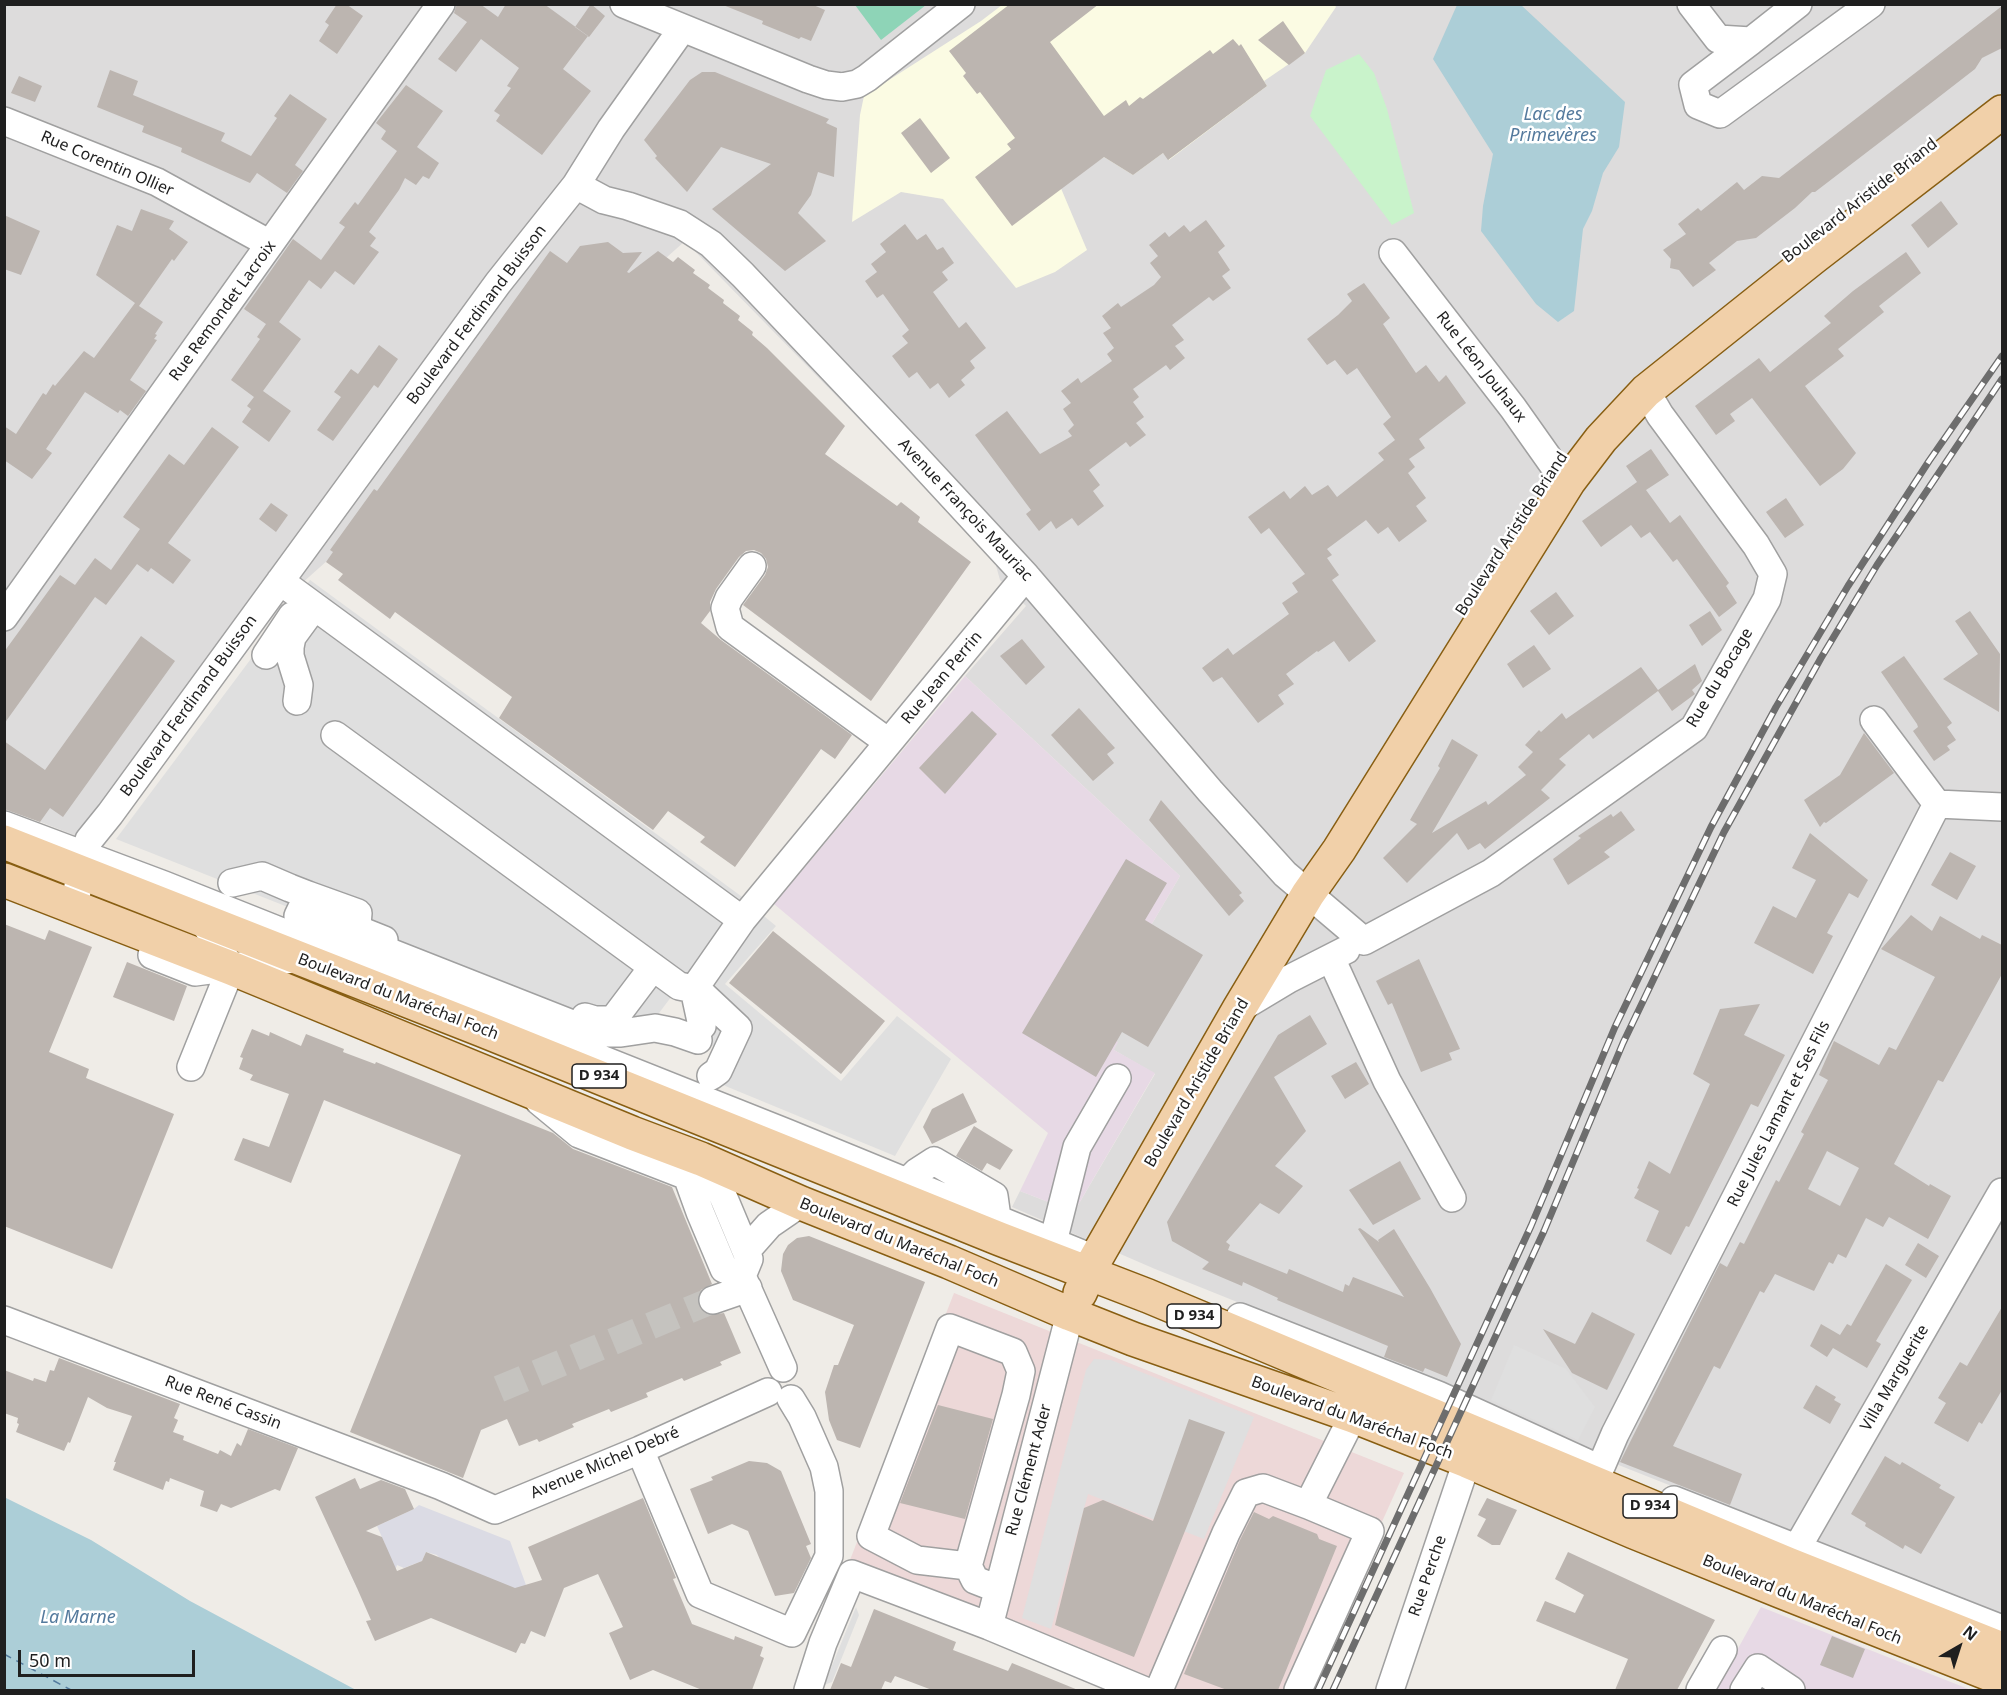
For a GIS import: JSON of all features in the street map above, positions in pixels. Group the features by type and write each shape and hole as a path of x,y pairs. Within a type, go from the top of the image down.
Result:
{"main road":[{"name":"Boulevard Aristide Briand","path":"1561,473 1585,425 1642,372 2002,89"},
{"name":"Boulevard Aristide Briand","path":"1070,1314 1092,1266 1239,1009 1308,894 1325,840 1530,501 1601,439 1646,391 1814,257 2002,112"},
{"name":"D 934","path":"4,842 82,864"},
{"name":"Boulevard du Maréchal Foch","path":"82,864 203,920 713,1113 1092,1266 1300,1360 1792,1555 2002,1649"},
{"name":"D 934","path":"4,880 74,907"},
{"name":"Boulevard du Maréchal Foch","path":"74,907 231,968 632,1133 694,1167 801,1203 1133,1339 1353,1416 1467,1461 1634,1532 2002,1679"},
{"path":"694,1167 713,1113"},
{"path":"949,1262 998,1262 1045,1280 1092,1266"},
{"path":"1070,1314 1105,1305 1221,1349 1300,1360"}],"street":[{"name":"Rue Remondet Lacroix","path":"4,617 441,4"},
{"path":"624,4 826,85 842,87 856,84 867,78 961,4"},
{"path":"1691,4 1718,39 1751,41"},
{"path":"1798,4 1693,86 1698,105 1720,114 1871,4"},
{"name":"Boulevard Ferdinand Buisson","path":"74,907 89,840 498,284 576,185 611,129 682,29"},
{"name":"Rue Corentin Ollier","path":"4,121 158,182 270,244"},
{"name":"Avenue François Mauriac","path":"576,185 604,200 680,224 711,244 882,421 1026,576 1210,791 1286,874 1308,894"},
{"name":"Rue Léon Jouhaux","path":"1393,253 1561,473"},
{"name":"Rue du Bocage","path":"1239,1009 1289,978 1491,873 1694,728 1767,599 1773,574 1756,545 1660,415 1646,391"},
{"path":"752,566 729,598 725,608 730,627 888,742"},
{"name":"Rue Jean Perrin","path":"687,988 1026,576"},
{"path":"280,581 312,611 742,920"},
{"path":"266,655 295,612 312,611"},
{"path":"297,701 299,685 290,656 290,647 292,637 312,611"},
{"path":"1874,720 1937,804 2002,807"},
{"path":"335,735 653,967 705,997 738,1028 718,1071 711,1076"},
{"name":"Rue Jules Lamant et Ses Fils","path":"1597,1476 1615,1434 1937,804"},
{"path":"4,825 82,864 164,885 713,1113 711,1076 701,1065 697,1036 689,1027 687,988"},
{"path":"232,883 262,876 303,906 595,1033 655,1029 697,1036"},
{"path":"1308,894 1364,941"},
{"path":"4,897 195,972 300,958"},
{"path":"303,906 358,913 357,925 364,932 568,1012 595,1020 613,1020 653,967"},
{"path":"203,920 231,968"},
{"path":"1331,958 1387,1081 1452,1198"},
{"path":"191,1067 231,968"},
{"path":"1052,1250 1077,1147 1117,1078"},
{"path":"900,1189 934,1161 993,1196 998,1229"},
{"path":"640,1450 700,1594 792,1633 830,1556 830,1491 825,1467 802,1418 767,1381 777,1370 783,1368 745,1271 715,1177 694,1167"},
{"name":"Villa Marguerite","path":"1792,1555 2002,1192"},
{"path":"713,1300 745,1271 769,1225 801,1203"},
{"path":"1092,1266 1438,1395 1597,1476"},
{"name":"Rue Clément Ader","path":"989,1626 1070,1314"},
{"name":"Rue René Cassin","path":"4,1320 441,1486"},
{"path":"968,1566 917,1560 871,1536 950,1328 1013,1352 1021,1371 968,1566 975,1580 998,1589"},
{"name":"Avenue Michel Debré","path":"441,1486 495,1510 780,1395"},
{"path":"1308,1505 1353,1416"},
{"name":"Rue Perche","path":"1390,1690 1467,1461"},
{"path":"1159,1690 1226,1533 1246,1492 1263,1488 1370,1531 1298,1690"},
{"path":"1792,1555 2002,1629"},
{"path":"808,1690 823,1643 852,1574 989,1626 1129,1687"},
{"path":"1700,1690 1723,1650"},
{"path":"1744,1690 1758,1668 1791,1690"}],"shaded area":[{"path":"1334,4 1336,7 1305,53 1264,81 1267,86 1169,160 1163,153 1133,175 1104,157 1060,186 1087,250 1055,272 1016,288 943,199 901,192 852,222 860,115 864,96 1002,5"},
{"path":"4,5 2002,5 2002,1617 1616,1464 1484,1401 1155,1269 1012,1207 1020,1191 1074,1212 1155,1074 1114,1050 1092,1026 1180,876 965,676 1026,606 1000,580 995,562 685,241 291,593 102,846 5,808"},
{"path":"310,580 745,899 653,1021 596,1029 116,839"},
{"path":"965,676 1180,876 1092,1026 1118,1042 1114,1050 1155,1073 1074,1212 1020,1191 1048,1133 774,904"},
{"path":"759,912 776,926 725,984 841,1081 897,1016 951,1059 895,1156 723,1085 737,1059 727,1051 712,1046 705,997"},
{"path":"954,1293 1404,1473 1306,1690 1169,1690 850,1560"},
{"path":"1514,1345 1566,1369 1595,1407 1578,1440 1491,1400"},
{"path":"1094,1359 1111,1360 1254,1417 1204,1539 1088,1494 1051,1629 1022,1618 1086,1370"},
{"path":"419,1505 510,1541 526,1585 523,1592 426,1552 422,1561 404,1568 397,1565 394,1573 357,1588 345,1562 385,1544 377,1526"},
{"path":"856,1607 859,1615 832,1682 824,1685"},
{"path":"1761,1607 1971,1690 1715,1690"}],"green space":[{"path":"855,5 926,5 881,40"},
{"path":"1359,54 1374,73 1387,109 1414,213 1392,225 1310,116 1326,70"}],"water":[{"name":"Lac des Primevères","path":"1457,5 1521,5 1625,102 1619,147 1603,173 1592,211 1583,229 1574,311 1558,322 1536,304 1481,231 1483,206 1493,154 1433,59"},
{"name":"La Marne","path":"4,1497 91,1540 190,1601 356,1690 5,1690"}],"building":[{"path":"337,4 346,4 363,16 337,54 319,41 329,25 325,22"},
{"path":"457,4 480,4 498,17 506,4 544,4 588,36 563,69 591,91 542,155 496,121 500,115 494,111 511,88 507,86 519,68 481,39 456,72 438,59 467,22 454,13"},
{"path":"591,4 605,16 589,37 575,27"},
{"path":"811,4 825,10 811,41 801,37 799,39 762,24 763,21 723,5"},
{"path":"1010,4 1099,4 1050,42 1104,116 1126,100 1129,106 1140,97 1143,99 1210,50 1213,54 1233,39 1239,46 1241,44 1267,86 1168,160 1163,153 1133,175 1104,157 1012,226 975,177 1011,149 1007,144 1015,138 980,92 977,94 963,76 966,73 949,51"},
{"path":"2002,6 2002,48 1982,58 1975,69 1815,192 1812,192 1756,238 1737,241 1709,263 1716,270 1693,287 1679,270 1670,268 1671,259 1663,250 1686,234 1678,224 1698,208 1701,211 1737,182 1744,190 1762,176 1779,178"},
{"path":"1283,21 1305,53 1289,65 1258,40"},
{"path":"110,70 138,81 133,95 225,133 221,141 251,156 277,118 274,116 290,94 327,119 295,165 303,171 287,193 257,173 250,183 181,152 182,148 142,132 144,126 97,107"},
{"path":"702,72 715,72 829,119 826,123 837,128 834,177 818,172 811,195 798,213 826,241 785,271 712,209 771,164 721,147 687,192 655,158 657,156 644,140 690,80"},
{"path":"19,76 42,86 35,102 11,93"},
{"path":"406,85 443,111 417,147 439,163 429,179 423,176 416,185 405,178 369,232 376,238 370,246 379,252 354,285 335,271 321,289 309,280 279,322 301,339 263,391 291,411 269,442 242,422 251,409 247,406 254,397 231,380 260,339 257,337 266,324 244,309 293,239 321,260 345,227 339,223 355,202 358,205 397,151 381,139 386,131 376,123"},
{"path":"920,118 950,158 931,173 901,133"},
{"path":"1941,201 1958,224 1928,248 1911,225"},
{"path":"141,209 174,221 169,229 188,242 174,261 172,259 139,306 163,322 155,334 157,335 154,339 157,340 130,380 146,391 128,416 120,410 118,413 85,392 46,449 52,453 32,479 4,460 4,426 16,434 43,393 46,395 53,384 55,386 84,351 94,358 135,303 96,275 117,225 132,231"},
{"path":"4,215 40,231 21,275 4,269"},
{"path":"1206,220 1225,246 1218,252 1230,270 1222,276 1231,288 1213,301 1209,297 1172,325 1184,340 1175,346 1185,358 1170,370 1166,365 1133,389 1139,397 1133,402 1144,417 1136,423 1146,435 1130,447 1126,442 1089,470 1100,485 1093,491 1104,506 1078,526 1072,518 1056,529 1051,521 1039,531 1026,514 1031,510 975,435 1007,411 1040,454 1072,436 1068,431 1074,425 1063,409 1071,403 1061,391 1078,378 1081,383 1112,361 1107,354 1114,348 1103,333 1111,328 1102,316 1118,303 1121,307 1154,285 1161,277 1150,263 1158,256 1149,245 1165,232 1169,237 1184,225 1190,232"},
{"path":"905,224 917,240 926,234 937,250 943,247 954,263 942,272 948,280 933,292 959,328 966,322 986,348 970,361 975,368 961,380 965,385 949,398 938,383 930,389 917,372 909,378 892,356 908,343 902,336 909,330 883,294 877,298 865,281 877,272 871,264 886,252 880,244"},
{"path":"608,242 623,253 642,252 627,272 629,273 658,251 673,262 678,257 695,270 693,273 710,285 708,288 740,316 738,320 753,332 752,335 845,426 825,454 897,506 901,502 920,517 918,522 971,562 871,701 743,605 765,575 768,567 766,559 754,550 746,551 739,557 716,589 710,602 710,611 701,623 852,735 835,759 821,749 735,867 700,842 705,837 668,811 653,830 499,718 512,697 395,612 390,619 338,580 343,574 326,562 333,552 330,550 374,489 377,491 550,251 567,263 580,246"},
{"path":"1906,252 1921,273 1879,306 1884,312 1838,349 1844,356 1805,386 1856,453 1843,469 1820,486 1752,398 1730,414 1735,421 1716,435 1695,406 1759,358 1770,372 1831,323 1824,316 1853,291"},
{"path":"1364,283 1390,318 1383,324 1416,373 1426,365 1439,382 1446,375 1466,403 1419,439 1425,448 1409,459 1415,467 1408,473 1426,498 1416,506 1427,521 1399,542 1388,527 1378,534 1366,520 1327,549 1332,555 1327,558 1339,575 1332,580 1376,641 1349,662 1334,641 1317,651 1286,674 1294,684 1278,695 1284,704 1258,723 1222,677 1213,682 1202,668 1228,648 1233,655 1289,614 1282,603 1298,592 1292,583 1305,574 1269,528 1261,534 1248,517 1284,491 1290,499 1305,486 1312,495 1328,485 1337,497 1384,460 1378,453 1395,440 1383,424 1391,417 1357,368 1347,375 1335,360 1327,365 1307,339 1338,315 1352,301 1347,294"},
{"path":"379,345 398,359 378,388 374,385 333,441 317,430 341,397 334,392 351,369 358,374"},
{"path":"212,427 239,447 168,543 191,560 173,584 151,568 148,572 137,564 106,605 95,597 4,724 4,652 60,575 75,585 95,558 111,570 140,529 123,517 169,454 184,465"},
{"path":"1651,449 1669,475 1646,490 1670,523 1680,515 1729,583 1726,586 1737,603 1719,617 1677,559 1673,562 1650,532 1641,538 1631,525 1601,547 1582,521 1637,482 1626,466"},
{"path":"1786,498 1804,525 1785,538 1766,512"},
{"path":"271,503 288,515 276,532 259,519"},
{"path":"1556,592 1574,616 1549,635 1530,611"},
{"path":"1710,611 1722,630 1702,646 1689,625"},
{"path":"1970,611 2000,654 1999,712 1943,679 1978,654 1955,621"},
{"path":"141,636 175,661 63,817 50,808 40,822 4,809 4,741 45,770"},
{"path":"1022,639 1045,667 1026,685 1000,656"},
{"path":"1534,645 1551,669 1523,688 1507,664"},
{"path":"1904,656 1952,723 1947,727 1956,740 1947,746 1950,750 1934,761 1913,731 1918,727 1917,724 1881,672"},
{"path":"1695,664 1702,681 1692,690 1695,694 1672,711 1658,691 1593,739 1589,734 1559,759 1566,765 1541,790 1550,798 1485,849 1480,843 1468,850 1457,833 1407,883 1383,858 1417,824 1410,820 1440,768 1438,766 1452,739 1478,755 1432,833 1486,801 1488,805 1526,775 1518,767 1533,752 1525,745 1539,730 1541,732 1562,713 1566,719 1641,667 1658,690"},
{"path":"1079,708 1115,748 1107,754 1114,763 1093,781 1051,735"},
{"path":"972,711 997,734 945,794 919,768"},
{"path":"1864,733 1894,773 1820,827 1804,800 1840,775"},
{"path":"1161,800 1242,893 1239,895 1244,901 1229,916 1149,820"},
{"path":"1621,811 1635,830 1604,852 1610,857 1568,885 1553,859 1581,838 1578,836 1611,814 1613,817"},
{"path":"1810,833 1868,880 1858,898 1849,893 1827,933 1833,936 1813,974 1754,943 1773,906 1796,918 1816,880 1792,868"},
{"path":"1950,852 1976,866 1957,900 1931,885"},
{"path":"1126,859 1167,883 1145,920 1203,955 1148,1047 1122,1032 1096,1077 1022,1033"},
{"path":"1911,915 1932,931 1940,916 1980,939 1982,935 2002,945 2002,974 1943,1082 1938,1080 1894,1164 1929,1186 1930,1184 1951,1196 1928,1239 1889,1217 1883,1227 1866,1218 1846,1258 1838,1254 1833,1264 1829,1262 1814,1291 1775,1274 1764,1293 1760,1291 1720,1369 1714,1366 1673,1446 1742,1474 1730,1505 1620,1462 1720,1263 1727,1267 1740,1242 1744,1244 1776,1180 1779,1182 1804,1134 1801,1132 1828,1080 1819,1075 1834,1041 1879,1065 1889,1047 1896,1050 1935,977 1881,949","holes":["1827,1151 1859,1168 1840,1206 1808,1189"]},
{"path":"4,924 45,940 49,930 92,947 49,1052 89,1069 86,1078 174,1114 112,1269 4,1226"},
{"path":"773,931 885,1021 841,1074 729,983"},
{"path":"1419,959 1460,1049 1449,1053 1452,1060 1421,1072 1392,1003 1388,1005 1376,981"},
{"path":"127,962 187,986 174,1021 113,997"},
{"path":"1760,1004 1744,1035 1785,1055 1758,1107 1751,1104 1689,1227 1686,1226 1671,1255 1646,1241 1659,1211 1634,1198 1639,1189 1637,1188 1649,1161 1670,1174 1710,1084 1693,1074 1720,1009"},
{"path":"1310,1015 1327,1044 1274,1077 1306,1131 1275,1166 1303,1186 1279,1214 1260,1203 1226,1242 1230,1245 1228,1250 1287,1274 1289,1269 1343,1292 1345,1284 1349,1286 1353,1277 1404,1297 1358,1229 1360,1228 1379,1242 1378,1240 1394,1229 1461,1344 1447,1377 1425,1368 1423,1372 1384,1357 1388,1346 1277,1300 1278,1298 1243,1282 1242,1286 1202,1269 1209,1262 1172,1241 1167,1222 1278,1035"},
{"path":"252,1029 269,1036 270,1032 301,1046 306,1034 344,1049 343,1052 375,1064 376,1062 553,1133 573,1149 672,1187 712,1284 701,1290 698,1306 709,1315 724,1313 741,1353 720,1362 722,1365 684,1381 682,1378 646,1393 648,1397 611,1412 609,1409 572,1424 574,1427 539,1442 537,1439 519,1446 507,1419 481,1430 463,1478 350,1432 461,1155 324,1100 291,1183 234,1160 243,1138 269,1147 289,1094 250,1080 253,1075 239,1069 243,1058 240,1057"},
{"path":"1356,1062 1369,1084 1345,1099 1331,1076"},
{"path":"963,1093 977,1122 932,1144 923,1127 932,1109"},
{"path":"974,1126 1013,1150 1000,1170 987,1163 982,1171 956,1156"},
{"path":"1400,1161 1421,1199 1373,1225 1349,1190"},
{"path":"809,1236 925,1282 860,1448 837,1440 829,1420 825,1392 834,1365 838,1365 854,1325 793,1300 781,1271 783,1254 788,1245 797,1238"},
{"path":"1918,1243 1939,1256 1926,1278 1905,1265"},
{"path":"1886,1264 1912,1280 1876,1341 1881,1344 1867,1368 1833,1348 1827,1357 1810,1346 1821,1324 1840,1335 1847,1324 1851,1326"},
{"path":"2002,1307 2002,1390 1982,1424 1979,1422 1968,1442 1934,1423 1946,1403 1938,1398 1960,1362 1967,1366"},
{"path":"1592,1312 1635,1334 1607,1390 1572,1373 1543,1329 1575,1344"},
{"path":"59,1358 180,1404 174,1418 178,1420 173,1432 184,1436 183,1440 218,1454 220,1450 231,1456 237,1443 241,1446 248,1429 298,1448 280,1491 275,1489 231,1508 221,1504 217,1512 200,1506 204,1491 170,1478 169,1482 166,1481 163,1490 113,1470 132,1416 107,1408 88,1397 70,1443 68,1442 64,1451 16,1432 19,1424 17,1423 18,1418 4,1413 4,1370 33,1381 34,1378 46,1382 50,1370 54,1371"},
{"path":"1816,1385 1836,1397 1834,1400 1841,1404 1830,1424 1803,1408"},
{"path":"938,1405 993,1419 965,1519 900,1503"},
{"path":"1189,1419 1225,1432 1134,1657 1055,1625 1084,1508 1103,1500 1153,1521"},
{"path":"1885,1456 1900,1465 1902,1462 1941,1485 1939,1488 1955,1497 1921,1554 1905,1545 1903,1549 1865,1526 1866,1523 1851,1514"},
{"path":"749,1461 767,1463 781,1471 811,1544 806,1546 811,1558 794,1593 775,1596 748,1531 732,1524 708,1534 690,1489 713,1480 711,1477"},
{"path":"355,1478 360,1489 381,1480 405,1489 414,1509 366,1531 382,1537 397,1571 422,1561 426,1552 515,1588 542,1580 528,1547 643,1498 692,1624 734,1640 735,1636 763,1647 760,1656 764,1658 752,1690 702,1690 653,1670 630,1680 609,1633 623,1627 598,1574 564,1588 545,1637 531,1631 525,1644 521,1643 516,1653 431,1618 375,1641 366,1621 371,1620 315,1497"},
{"path":"1487,1498 1517,1510 1500,1545 1492,1545 1477,1536 1486,1519 1478,1515"},
{"path":"1254,1512 1269,1519 1273,1516 1317,1534 1319,1539 1337,1546 1278,1690 1227,1690 1184,1674"},
{"path":"1568,1552 1715,1620 1677,1690 1615,1690 1628,1659 1536,1621 1545,1601 1575,1613 1584,1595 1555,1579"},
{"path":"874,1609 956,1642 953,1650 1008,1671 1012,1663 1078,1690 932,1690 895,1676 891,1683 885,1681 881,1690 830,1690 841,1663 851,1667"},
{"path":"1832,1636 1865,1649 1853,1678 1820,1665"}],"ferry route":[{"path":"4,1654 71,1690"}],"tunnel":[{"path":"499,1389 713,1300"}],"railway":[{"path":"1318,1690 1531,1226 1615,1027 1711,827 1776,707 1848,586 1929,461 2002,356"},
{"path":"1333,1690 1544,1231 1623,1043 1724,832 1821,658 1877,565 2002,379"}]}
